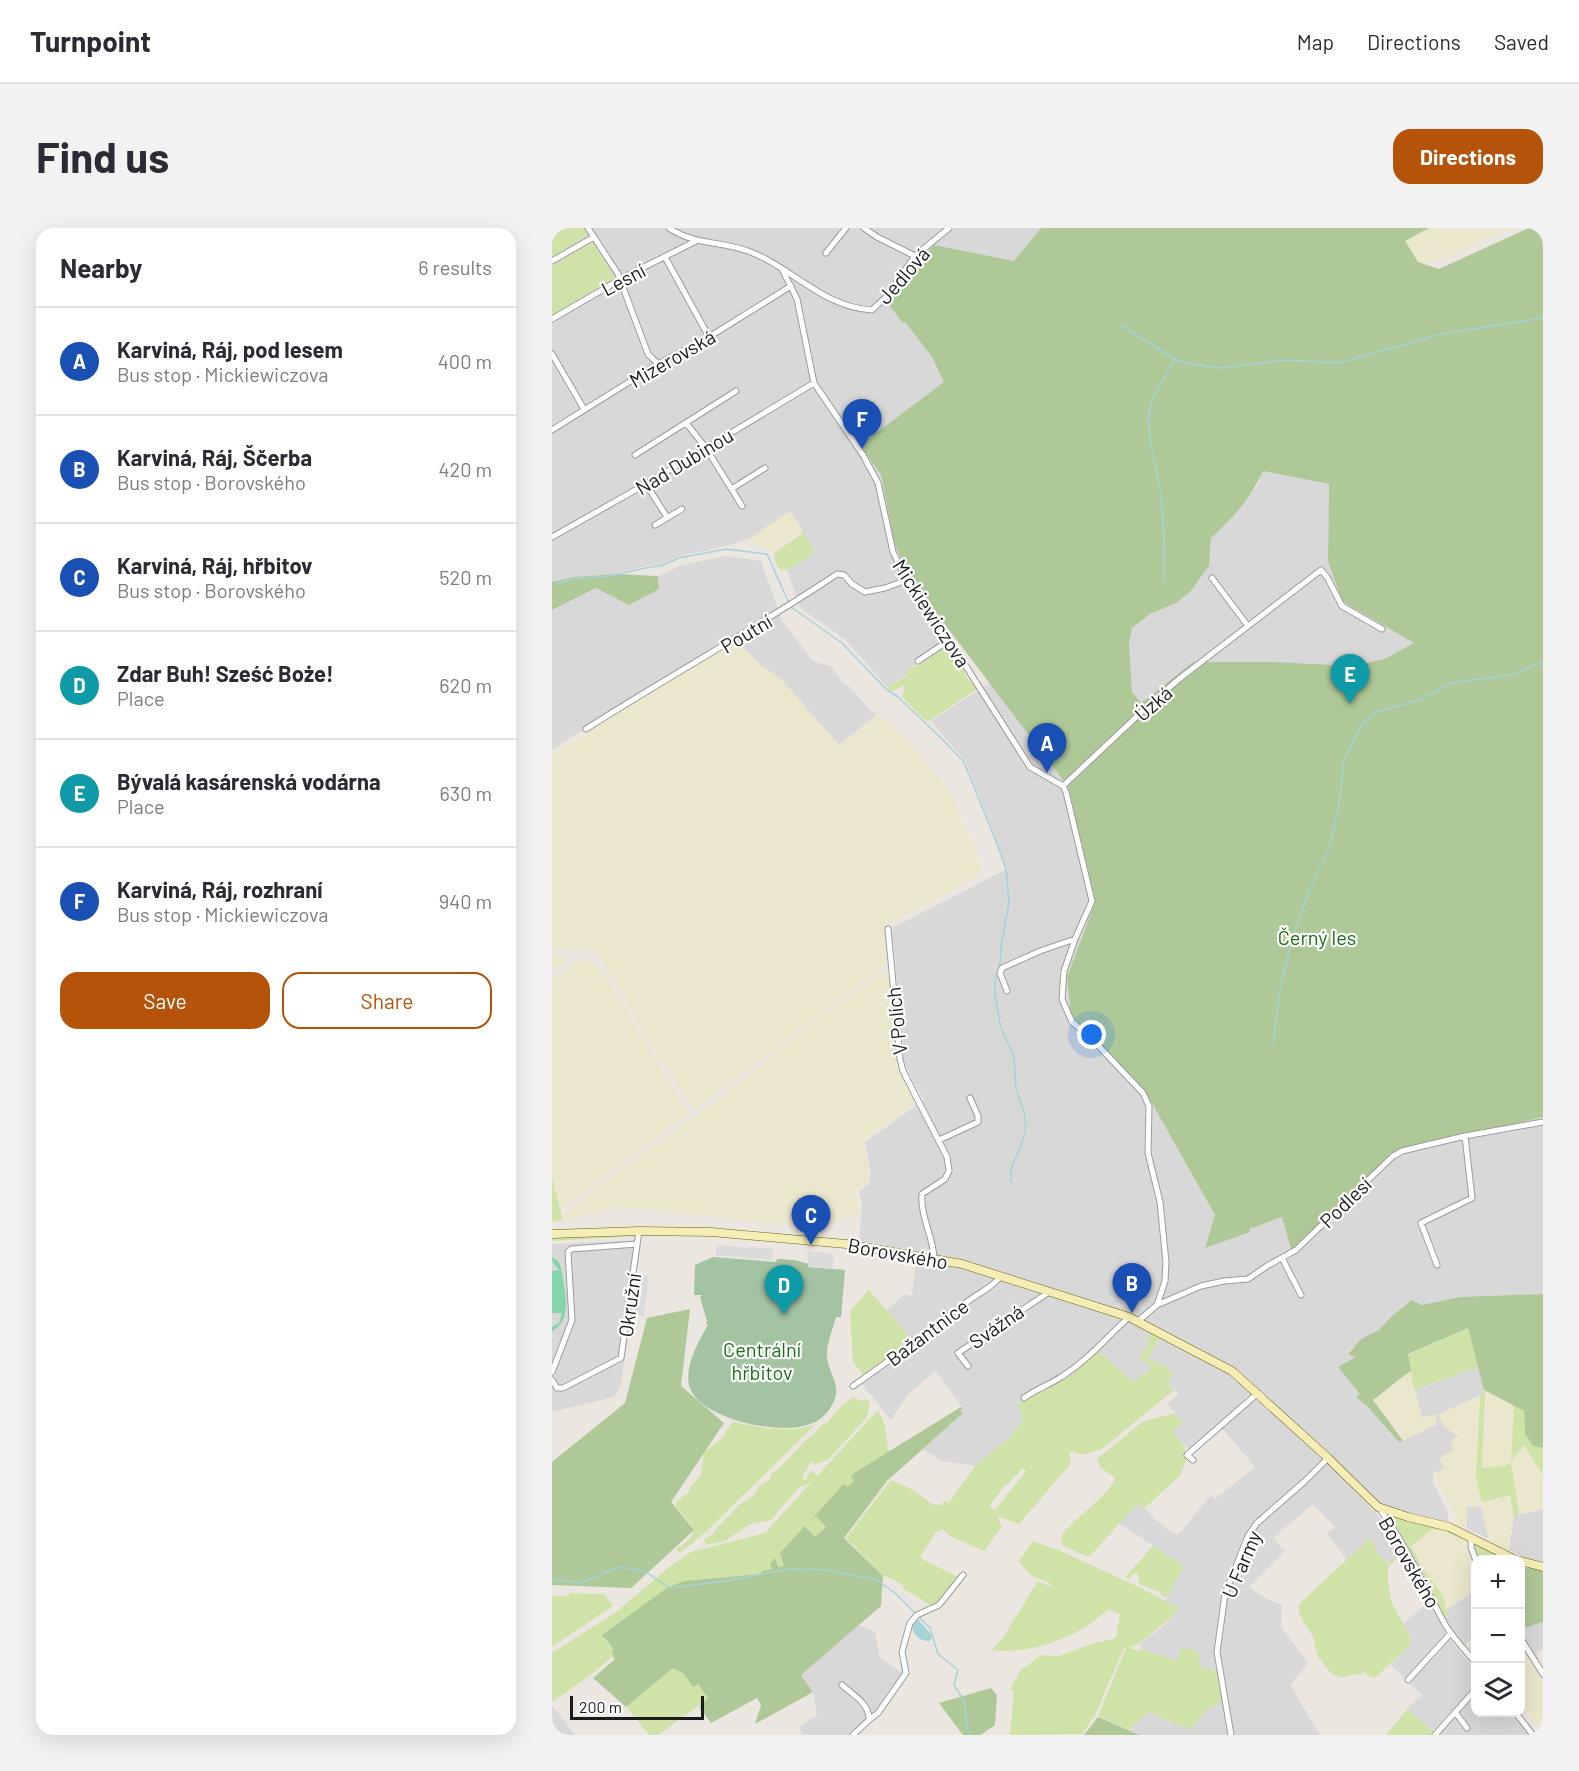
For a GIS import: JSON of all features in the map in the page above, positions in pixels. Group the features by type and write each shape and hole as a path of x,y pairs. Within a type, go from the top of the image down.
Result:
{"main road":[{"name":"Borovského","path":"552,1234 639,1231 711,1232 846,1244 962,1264 1128,1317 1232,1371 1387,1514"},
{"path":"1387,1514 1399,1513 1408,1518 1449,1527 1506,1555"},
{"path":"1525,1563 1543,1567"}],"street":[{"path":"588,228 621,280 648,354 658,364"},
{"path":"669,228 696,241 748,251 782,269"},
{"path":"826,253 846,228"},
{"path":"864,228 915,256"},
{"name":"Jedlová","path":"782,269 843,304 872,310 886,297 915,256 949,228"},
{"path":"552,261 594,237"},
{"name":"Lesní","path":"552,319 696,241"},
{"path":"665,257 709,337"},
{"name":"Mickiewiczova","path":"782,269 791,286 800,314 814,383 863,455 878,483 892,552 907,580 1030,767 1063,786"},
{"name":"Mizerovská","path":"552,430 658,364 709,337 791,286"},
{"path":"552,354 584,409"},
{"name":"Nad Dubinou","path":"552,537 646,484 814,383"},
{"path":"635,455 736,391"},
{"path":"686,423 733,488 742,506"},
{"path":"733,488 765,468"},
{"path":"646,484 667,517"},
{"path":"655,525 682,509"},
{"name":"Úzká","path":"1063,786 1156,699 1321,570 1342,606 1382,629"},
{"name":"Poutní","path":"586,729 659,682 756,627 837,574 844,575 852,584 865,592 907,580"},
{"path":"1212,578 1248,626"},
{"path":"918,661 948,641"},
{"path":"1063,786 1070,805 1092,901 1064,971 1062,999 1072,1022 1091,1038 1143,1093 1149,1106 1148,1153 1160,1202 1166,1262 1165,1281 1157,1305 1138,1321"},
{"name":"V Polích","path":"888,929 903,1071 948,1157 949,1171 945,1179 922,1194 921,1205 934,1258"},
{"path":"1007,991 1000,973 1002,968 1075,939"},
{"path":"939,1140 978,1122 978,1116 970,1098"},
{"name":"Podlesí","path":"1157,1305 1201,1286 1248,1279 1296,1250 1392,1157 1402,1151 1465,1136 1543,1122"},
{"path":"1437,1265 1422,1223 1472,1198 1465,1136"},
{"name":"Okružní","path":"552,1380 557,1388 563,1388 618,1360 622,1355 639,1231"},
{"name":"Okružní","path":"552,1372 572,1320 567,1253 571,1249 637,1244"},
{"path":"1282,1258 1301,1295"},
{"name":"Bažantnice","path":"853,1386 969,1300 996,1283 1000,1277"},
{"name":"Svážná","path":"968,1366 958,1353 1049,1292"},
{"path":"1024,1398 1041,1386 1061,1378 1128,1317"},
{"path":"1192,1460 1187,1455 1258,1393"},
{"name":"U Farmy","path":"1231,1735 1217,1652 1225,1594 1248,1536 1257,1523 1328,1458"},
{"name":"Borovského","path":"1387,1514 1451,1633 1471,1657"},
{"path":"1471,1538 1474,1555"},
{"path":"853,1735 878,1713 906,1673 903,1652 910,1623 917,1615 939,1605 963,1575"},
{"path":"1408,1680 1451,1633"},
{"path":"1525,1645 1543,1674"},
{"path":"842,1684 864,1704 870,1712 870,1720"},
{"path":"1435,1735 1471,1694"},
{"path":"1455,1712 1467,1728"},
{"path":"1518,1717 1533,1735"}],"shaded area":[{"path":"552,228 1041,228 1014,261 934,245 903,323 905,322 932,357 944,382 860,445 881,475 894,542 909,577 957,639 905,671 907,675 887,687 845,639 800,608 787,570 814,553 790,511 749,539 726,546 680,556 661,565 649,565 615,574 552,582"},
{"path":"1429,228 1511,228 1448,257 1424,264 1418,262 1405,241"},
{"path":"1263,471 1329,484 1328,561 1331,567 1415,643 1384,659 1351,666 1277,662 1193,662 1141,703 1132,692 1129,643 1132,628 1150,614 1176,603 1190,592 1209,566 1211,538 1226,525 1257,486"},
{"path":"790,511 803,530 770,552 749,539"},
{"path":"726,556 761,561 782,621 813,661 832,667 842,682 849,686 871,711 877,714 839,745 780,678 759,664 742,646 731,645 728,640 658,680 552,750 552,610 596,588 659,589 658,576 683,565"},
{"path":"731,645 742,646 759,664 780,678 839,745 877,714 903,736 945,785 953,798 979,861 980,870 976,877 887,924 887,959 884,966 694,1110 649,1041 598,953 591,948 552,948 552,755"},
{"path":"990,683 1069,788 1094,905 1067,977 1094,1038 1149,1098 1215,1215 1205,1247 1249,1232 1248,1229 1282,1217 1292,1253 1399,1150 1543,1117 1543,1294 1460,1297 1422,1305 1413,1300 1392,1316 1379,1330 1361,1339 1348,1353 1357,1357 1360,1394 1356,1397 1368,1407 1422,1419 1414,1390 1478,1367 1485,1391 1480,1396 1439,1414 1443,1425 1458,1437 1444,1468 1433,1474 1433,1482 1448,1513 1448,1524 1411,1516 1379,1505 1330,1454 1234,1367 1133,1316 964,1260 859,1241 862,1203 859,1192 869,1184 871,1175 865,1142 924,1100 904,1060 892,928 1007,869 966,762 931,721"},
{"path":"552,952 569,958 552,972"},
{"path":"579,960 589,961 601,970 688,1113 561,1209 552,1178 552,980"},
{"path":"880,974 887,974 890,982 898,1068 917,1102 863,1141 869,1180 856,1190 858,1212 815,1226 626,1207 568,1220 562,1219 565,1213 593,1190 725,1094 820,1017"},
{"path":"641,1240 621,1385 614,1397 552,1412 552,1244"},
{"path":"716,1245 773,1249 772,1260 716,1255"},
{"path":"808,1251 834,1254 833,1269 808,1267"},
{"path":"916,1260 960,1268 1128,1319 1153,1332 1149,1344 1139,1356 1152,1368 1133,1382 1097,1350 1078,1366 1017,1405 1020,1410 1018,1411 1022,1411 1022,1423 1008,1439 975,1466 941,1461 923,1449 963,1413 960,1411 963,1408 936,1371 909,1393 891,1420 862,1384 915,1344 887,1310 905,1294 912,1296"},
{"path":"637,1274 649,1276 644,1316 634,1314 635,1309 631,1310"},
{"path":"1161,1336 1230,1374 1322,1457 1385,1523 1401,1549 1386,1564 1377,1554 1370,1539 1347,1560 1327,1533 1335,1527 1313,1504 1273,1538 1285,1551 1249,1587 1267,1599 1282,1605 1281,1627 1308,1663 1290,1685 1320,1735 1140,1735 1130,1730 1149,1712 1190,1730 1203,1713 1177,1661 1141,1649 1140,1643 1159,1630 1180,1609 1165,1601 1184,1566 1119,1523 1138,1502 1165,1528 1178,1535 1211,1495 1215,1499 1255,1467 1222,1428 1192,1452 1173,1434 1183,1422 1167,1404 1179,1394 1166,1382 1172,1372 1148,1358"},
{"path":"1411,1371 1422,1418 1435,1414 1437,1424 1403,1441 1373,1400 1385,1392 1392,1383"},
{"path":"1485,1391 1514,1406 1511,1459 1524,1444 1541,1472 1543,1470 1543,1509 1519,1514 1511,1461 1505,1466 1482,1469"},
{"path":"1480,1396 1477,1465 1511,1495 1514,1516 1509,1550 1489,1541 1481,1506 1467,1507 1466,1527 1457,1525 1450,1504 1433,1474 1444,1468 1439,1458 1453,1451 1451,1440 1458,1437 1443,1425 1439,1414"},
{"path":"1481,1506 1489,1539 1467,1529 1467,1507"},
{"path":"1543,1509 1543,1563 1533,1562 1525,1558 1525,1555 1509,1550 1514,1516"},
{"path":"1432,1529 1464,1539 1471,1559 1471,1593 1446,1610 1443,1596 1434,1587 1411,1546"},
{"path":"1471,1593 1471,1639 1463,1646 1446,1621 1446,1610"},
{"path":"1429,1601 1450,1640 1471,1664 1471,1717 1514,1717 1530,1735 1432,1735 1433,1731 1407,1709 1422,1695 1391,1665 1411,1643 1411,1637 1403,1625"},
{"path":"1543,1622 1543,1649 1536,1651 1542,1669 1525,1641 1525,1628"},
{"path":"859,1625 875,1632 880,1658 902,1673 875,1712 851,1735 803,1735 799,1727 817,1715 813,1692 801,1675"},
{"path":"1525,1649 1543,1678 1543,1725 1537,1730 1528,1718 1530,1716 1525,1708"},
{"path":"552,1705 575,1735 552,1735"}],"green space":[{"path":"552,228 584,228 588,235 552,257"},
{"name":"Černý les","path":"1041,228 1429,228 1405,241 1418,262 1439,269 1529,228 1543,228 1543,1117 1399,1150 1292,1253 1282,1217 1249,1229 1250,1232 1205,1248 1215,1215 1149,1098 1071,1016 1067,977 1094,905 1069,788 909,577 894,542 881,475 860,445 944,382 932,357 885,300 934,245 1014,261","holes":["1263,471 1329,484 1328,561 1342,601 1414,643 1384,659 1351,666 1277,662 1193,662 1141,703 1132,692 1129,643 1132,628 1150,614 1176,603 1190,592 1209,566 1211,538 1241,507"]},
{"path":"593,242 616,280 552,316 552,266"},
{"path":"803,533 811,544 814,554 787,570 779,569 774,553"},
{"path":"617,574 658,576 659,589 629,605 596,588 552,610 552,582 574,577"},
{"path":"947,645 961,664 967,678 977,689 926,721 902,697 905,685 891,692 887,687 907,676 905,671 922,663"},
{"path":"552,1178 563,1220 552,1222"},
{"path":"552,1236 636,1236 552,1241"},
{"path":"552,1257 559,1262 561,1268 566,1303 563,1320 552,1331 552,1327 559,1323 562,1313 552,1313 552,1271 559,1270 552,1261"},
{"name":"Centrální hřbitov","path":"713,1257 776,1262 777,1259 795,1260 809,1264 809,1267 845,1270 841,1317 836,1317 827,1352 836,1395 823,1416 811,1424 794,1428 778,1428 740,1422 707,1407 695,1397 689,1385 689,1370 697,1346 708,1325 700,1297 702,1295 694,1295 695,1265"},
{"path":"869,1290 912,1340 864,1376 853,1362 850,1311"},
{"path":"1543,1294 1543,1448 1533,1446 1525,1434 1524,1411 1484,1390 1468,1328 1408,1354 1411,1371 1373,1400 1403,1441 1399,1442 1356,1397 1360,1394 1338,1367 1356,1357 1348,1354 1361,1339 1379,1330 1412,1300 1422,1305 1460,1297"},
{"path":"690,1309 681,1386 724,1423 671,1502 694,1530 631,1588 552,1585 552,1462 625,1403 647,1318"},
{"path":"1468,1328 1478,1367 1414,1390 1408,1355"},
{"path":"1153,1332 1161,1336 1148,1358 1159,1365 1161,1363 1172,1372 1171,1375 1174,1374 1166,1382 1174,1390 1102,1449 1085,1454 1073,1451 1069,1453 1071,1462 1068,1467 1019,1524 1000,1517 998,1519 1002,1526 984,1551 950,1536 942,1529 935,1533 920,1558 960,1578 938,1605 930,1605 904,1589 895,1580 883,1576 846,1538 891,1480 913,1490 934,1505 941,1505 944,1501 949,1503 975,1466 1008,1439 1022,1423 1022,1411 1016,1413 1020,1410 1017,1405 1097,1350 1133,1382 1152,1368 1139,1357 1149,1344 1146,1341","holes":["1023,1468 1026,1471 995,1510 989,1507 1004,1486"]},
{"path":"1485,1391 1482,1468 1505,1466 1511,1461 1519,1514 1514,1516 1510,1495 1482,1502 1476,1479 1480,1396"},
{"path":"853,1397 862,1401 866,1399 870,1403 867,1417 828,1460 815,1464 811,1462 803,1475 803,1480 811,1470 817,1476 878,1410 884,1423 889,1452 854,1473 855,1481 847,1488 844,1485 816,1516 826,1527 815,1537 806,1526 781,1557 785,1566 778,1567 776,1561 772,1569 760,1574 684,1581 603,1635 608,1644 611,1643 615,1649 614,1655 552,1702 552,1653 616,1612 673,1564 691,1552 765,1533 816,1477 807,1485 799,1487 771,1520 750,1524 725,1541 706,1545 704,1540 713,1534 740,1504 753,1496 759,1486 769,1480 772,1473"},
{"path":"1514,1406 1524,1411 1525,1433 1533,1446 1543,1448 1543,1470 1541,1473 1524,1445 1511,1461"},
{"path":"961,1407 963,1408 960,1411 963,1413 887,1481 844,1538 883,1576 881,1606 801,1675 813,1692 755,1724 761,1705 757,1698 711,1723 699,1707 708,1698 698,1684 693,1687 684,1674 673,1668 626,1707 593,1678 614,1660 612,1650 614,1649 602,1635 667,1588 684,1581 760,1574 772,1569 770,1564 775,1558 778,1567 784,1566 780,1553 805,1526 815,1537 826,1527 816,1516 810,1521 844,1484 847,1487 854,1481 851,1477 854,1473"},
{"path":"1174,1413 1183,1422 1173,1432 1185,1447 1187,1459 1180,1475 1144,1509 1138,1503 1090,1556 1063,1546 1061,1536 1102,1497 1114,1482 1115,1478 1100,1467 1097,1459 1142,1422"},
{"path":"733,1422 770,1429 796,1429 815,1425 707,1531 679,1554 676,1549 690,1538 693,1530 676,1507 676,1503 688,1494 701,1474 704,1452 720,1440"},
{"path":"1386,1512 1439,1526 1469,1541 1432,1529 1411,1546 1422,1567 1443,1596 1447,1612 1446,1621"},
{"path":"1394,1536 1403,1551 1388,1567 1389,1591 1393,1605 1407,1629 1411,1644 1375,1678 1362,1670 1363,1674 1354,1675 1355,1673 1343,1677 1334,1675 1320,1658 1320,1662 1313,1637 1301,1616 1299,1604 1370,1538 1377,1554 1387,1564 1401,1549"},
{"path":"1033,1541 1061,1551 1180,1609 1150,1635 1130,1648 1139,1651 1141,1649 1177,1661 1182,1647 1200,1653 1199,1666 1218,1672 1224,1700 1203,1712 1204,1715 1190,1730 1149,1712 1129,1730 1098,1716 1126,1648 1124,1648 1095,1715 1082,1734 1010,1735 1014,1691 1010,1690 1021,1670 1041,1655 1059,1656 1091,1644 1116,1638 1120,1615 1109,1609 1082,1629 1038,1647 1015,1651 992,1650 1002,1639 1038,1581 1053,1588 1032,1575 1019,1561"},
{"path":"1474,1542 1502,1555 1476,1555"},
{"path":"1153,1546 1184,1566 1166,1598 1160,1592 1139,1584 1138,1573 1132,1574 1130,1580 1125,1577"},
{"path":"1525,1568 1543,1569 1543,1622 1525,1628 1525,1609"},
{"path":"569,1593 604,1594 613,1606 552,1647 552,1596 569,1596"},
{"path":"673,1668 684,1674 693,1687 697,1684 709,1698 658,1735 649,1735 626,1707"},
{"path":"991,1688 997,1695 995,1725 980,1735 963,1735 939,1703"},
{"path":"1407,1709 1433,1731 1432,1735 1386,1735"},
{"path":"1098,1717 1140,1735 1084,1735"}],"water":[{"path":"918,1619 932,1637 930,1641 918,1638 914,1633 912,1627"}],"waterway":[{"path":"1164,582 1162,513 1150,438 1149,417 1154,396 1175,359 1194,365 1221,368 1287,360 1338,363 1446,333 1543,318"},
{"path":"1120,325 1175,359"},
{"path":"552,585 573,579 611,576 661,566 679,558 726,549 767,554 789,603"},
{"path":"791,607 842,643 887,690 897,696 964,762 997,844 1006,869 1009,902 1000,965 995,981 995,995 1000,1025 1014,1057 1016,1089 1024,1112 1026,1128 1011,1169 1011,1182"},
{"path":"1273,1045 1281,982 1295,930 1310,889 1329,849 1339,806 1344,760 1360,727 1377,712 1422,699 1451,683 1511,675 1543,662"},
{"path":"552,1579 582,1583 623,1567 646,1572 670,1588 726,1581 789,1569 824,1570 875,1579 895,1593 930,1628 938,1654 958,1670 954,1685 964,1701 967,1727 971,1735"}],"place":[{"name":"Karviná, Ráj, rozhraní","path":"862,449"},
{"name":"Bývalá kasárenská vodárna","path":"1350,704"},
{"name":"Karviná, Ráj, pod lesem","path":"1047,773"},
{"name":"Karviná, Ráj, hřbitov","path":"811,1245"},
{"name":"Karviná, Ráj, Ščerba","path":"1132,1313"},
{"name":"Zdar Buh! Sześć Boże!","path":"784,1315"}]}
